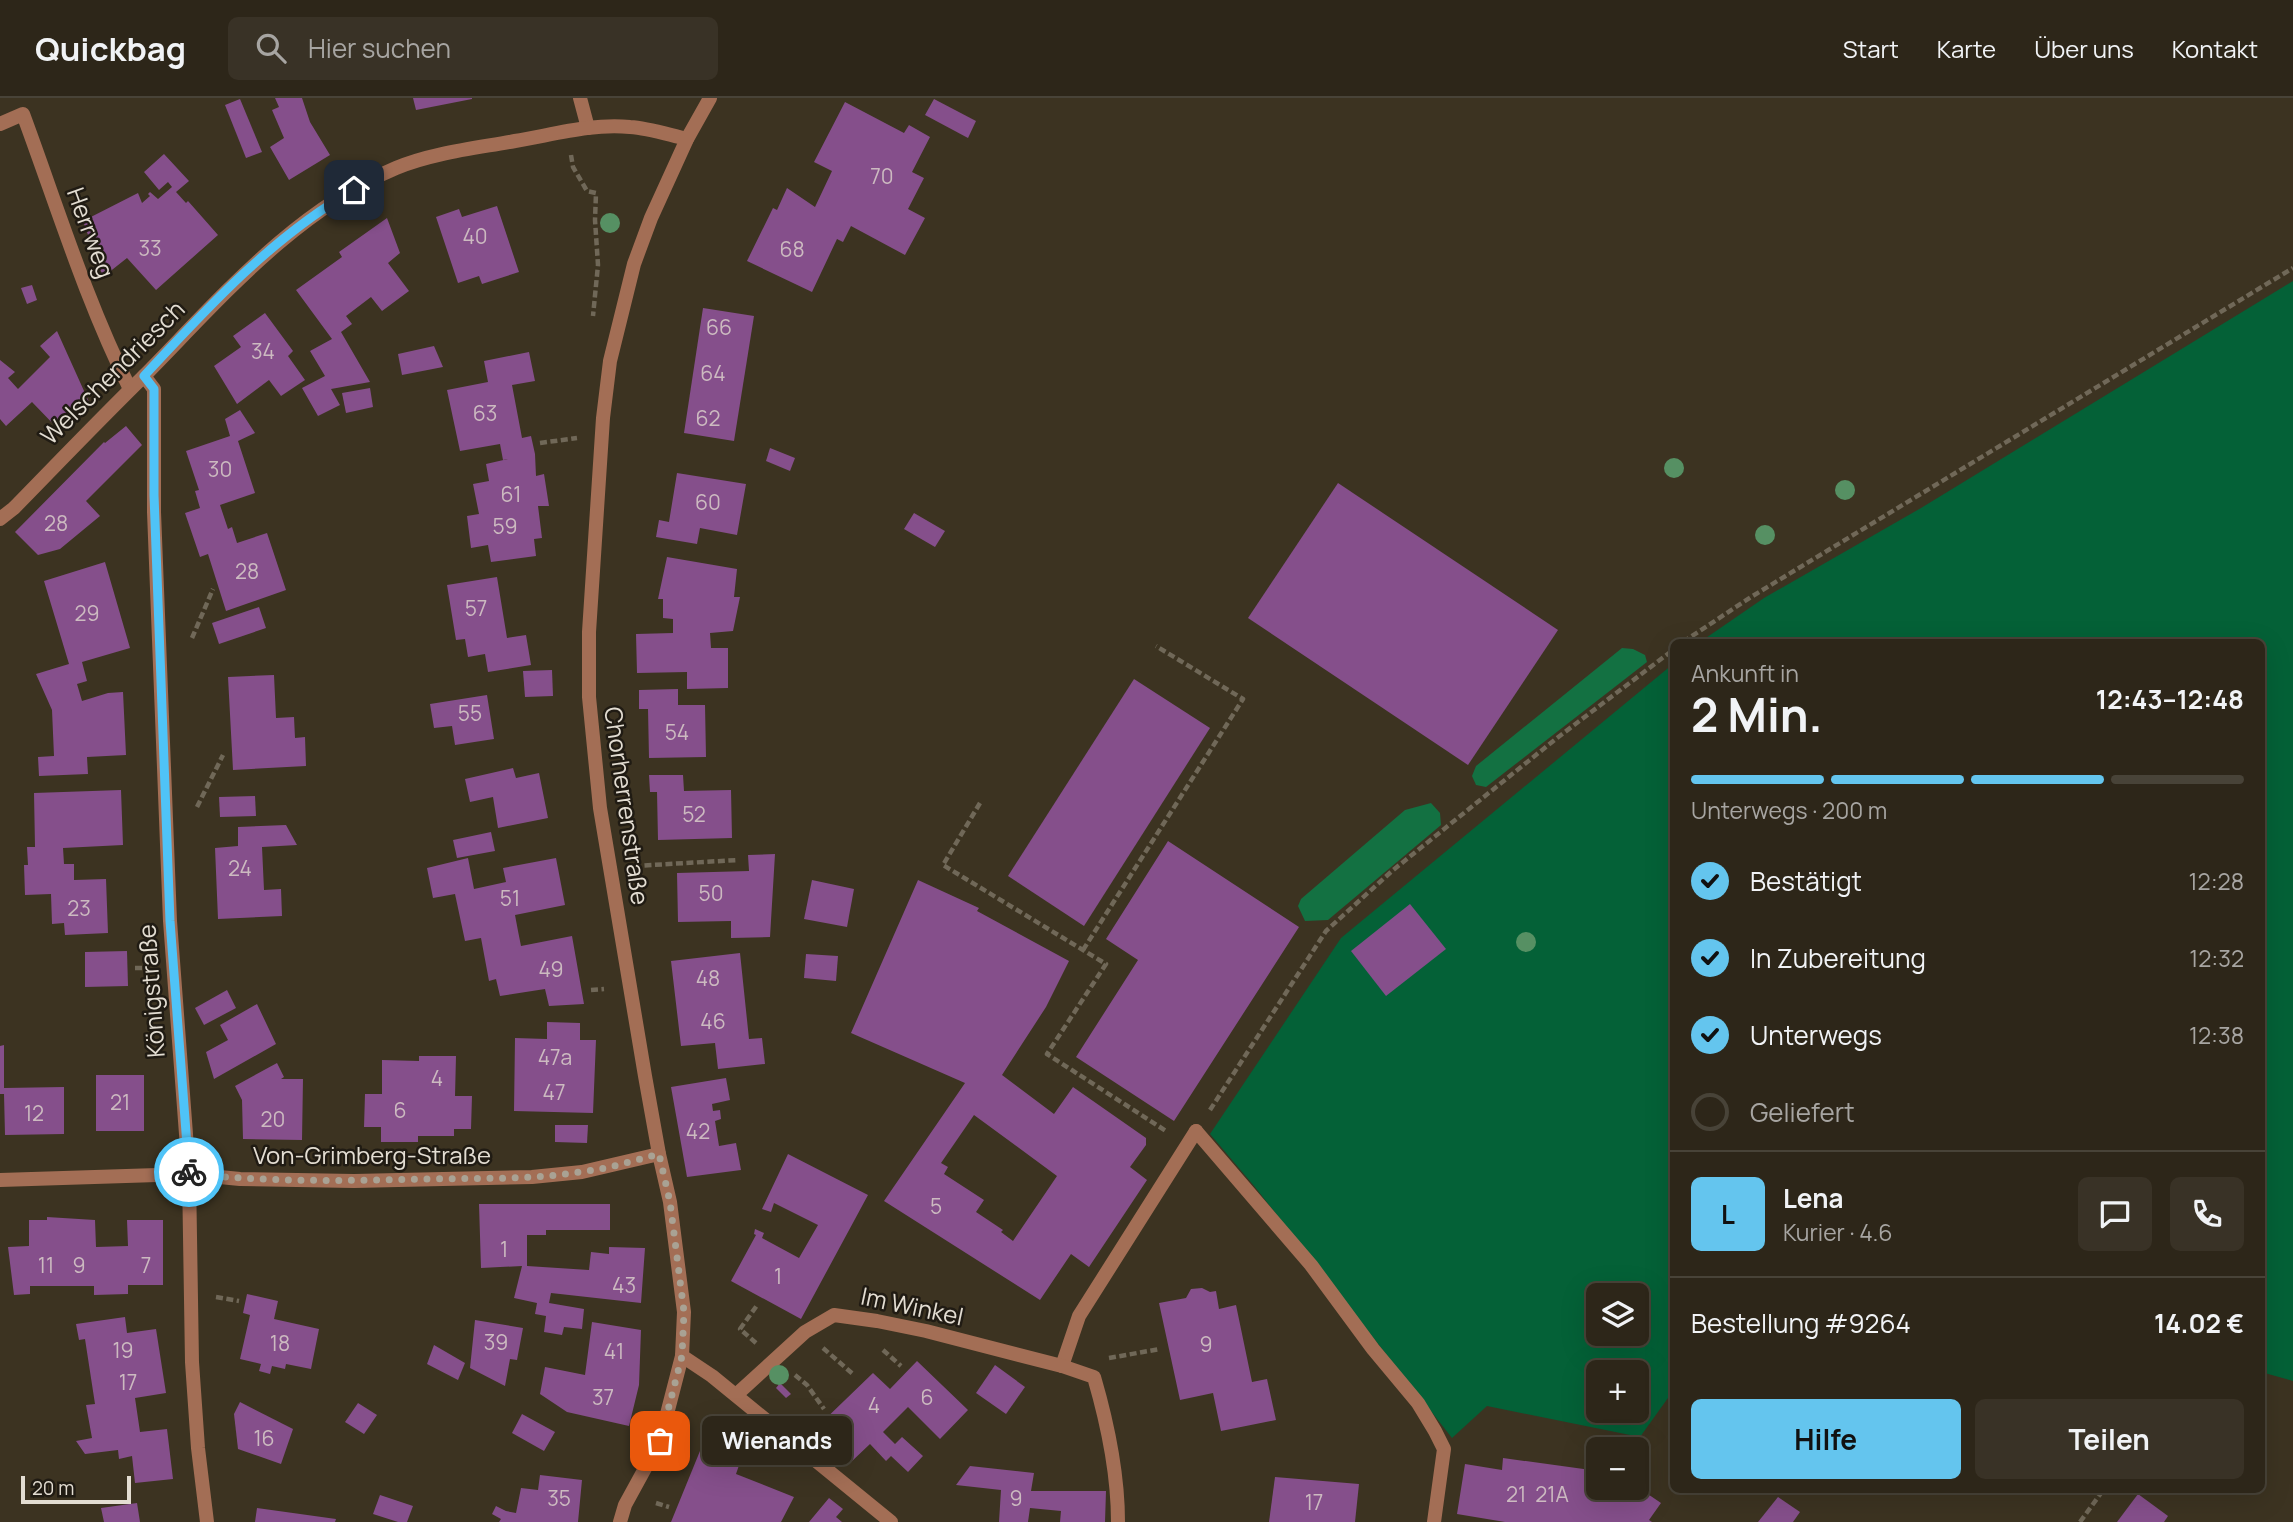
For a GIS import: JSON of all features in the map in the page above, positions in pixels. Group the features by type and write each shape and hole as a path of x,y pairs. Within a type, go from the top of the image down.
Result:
{"street":[{"path":"580,98 587,128"},
{"name":"Chorherrenstraße","path":"620,1522 625,1505 660,1441 682,1356 684,1312 670,1202 659,1154 600,808 589,697 589,632 602,435 610,361 634,264 651,218 687,139 710,98"},
{"name":"Herrweg","path":"0,124 23,114 82,279 110,350 130,389"},
{"name":"Welschendriesch","path":"0,519 14,508 241,278 290,233 334,202 397,167 472,148 587,128 630,127 687,139"},
{"name":"Königstraße","path":"144,376 154,389 154,495 170,921 190,1174 192,1362 207,1522"},
{"path":"1062,1366 1079,1317 1196,1131 1311,1265 1373,1349 1418,1403 1444,1449 1434,1522"},
{"name":"Von-Grimberg-Straße","path":"0,1180 190,1174 240,1179 354,1181 532,1177 582,1172 659,1154"},
{"name":"Im Winkel","path":"736,1395 805,1332 834,1315 926,1331 1062,1366 1094,1377"},
{"path":"682,1356 736,1395 891,1522"},
{"path":"1094,1377 1106,1418 1118,1487 1118,1522"}],"path":[{"path":"569,132 573,167 587,191 596,193 598,265 593,325"},
{"path":"1688,639 1751,597 2293,268"},
{"path":"540,443 602,435"},
{"path":"192,638 213,589"},
{"path":"1083,950 1243,699 1156,646"},
{"path":"1196,1131 1326,931 1392,871 1557,738 1670,652"},
{"path":"197,807 223,755"},
{"path":"980,803 943,865 1107,964 1047,1054 1187,1145"},
{"path":"610,867 738,860"},
{"path":"758,1304 740,1329 807,1385 824,1409"},
{"path":"805,1332 855,1375"},
{"path":"1094,1377 1106,1359 1160,1349"},
{"path":"2080,1522 2101,1493"}],"green space":[{"path":"2293,281 2293,1381 2265,1373 2265,639 1704,639 1764,598 1921,508"},
{"path":"1622,648 1633,649 1645,655 1647,662 1486,787 1476,785 1472,776 1476,766"},
{"path":"1670,666 1670,1395 1640,1437 1487,1406 1452,1438 1255,1187 1210,1134 1341,938"},
{"path":"1431,803 1440,813 1441,825 1328,920 1305,921 1298,906 1301,899 1405,810"}],"building":[{"path":"275,98 302,98 310,122 330,155 289,180 270,147 284,138 272,110 279,107"},
{"path":"413,98 472,98 472,99 416,110"},
{"path":"240,99 262,152 246,158 225,105"},
{"path":"934,99 976,121 968,138 925,115"},
{"path":"845,102 904,133 909,125 930,137 912,172 924,178 908,209 925,218 905,255 851,226 843,242 837,239 812,292 747,261 773,208 777,210 787,188 815,207 832,171 814,162"},
{"path":"164,154 189,181 176,192 186,203 188,201 218,235 156,290 127,258 103,277 83,221 138,193 142,203 150,196 150,192 158,199 172,187 168,182 159,190 144,172"},
{"path":"497,206 519,272 482,284 479,276 458,283 436,217 459,209 462,217"},
{"path":"387,218 400,253 388,263 409,291 382,311 371,297 346,316 352,324 341,332 370,382 331,389 340,405 318,416 302,388 325,376 310,351 332,339 296,290 342,257 339,252"},
{"path":"32,285 37,300 27,304 21,288"},
{"path":"703,308 754,316 734,441 684,433"},
{"path":"265,313 293,351 288,356 305,380 281,396 269,380 237,404 214,366 241,347 233,336"},
{"path":"57,331 89,402 60,431 32,402 6,426 0,419 0,360 15,372 8,378 18,389 50,357 40,346"},
{"path":"434,346 443,367 402,375 398,354"},
{"path":"529,352 535,381 512,385 522,438 531,436 536,476 544,474 549,506 538,506 542,538 534,539 536,556 491,562 488,545 471,548 467,516 479,514 473,484 489,481 486,464 516,457 503,460 500,444 460,451 447,390 488,382 484,361"},
{"path":"370,388 373,407 346,413 342,393"},
{"path":"240,410 255,433 238,441 255,493 220,505 228,529 232,527 237,543 267,533 286,590 226,611 208,554 200,557 185,513 200,508 195,491 199,490 186,451 230,436 225,419"},
{"path":"126,426 142,445 86,501 100,516 60,549 38,555 15,532 104,442"},
{"path":"770,448 795,458 790,471 766,461"},
{"path":"677,473 746,484 737,535 700,528 697,544 656,537 659,520 669,522"},
{"path":"1338,483 1558,630 1468,765 1248,618"},
{"path":"914,513 945,531 935,547 904,529"},
{"path":"667,557 737,569 734,597 740,597 733,631 710,633 711,648 728,648 728,688 687,689 687,672 637,673 636,634 673,633 673,619 663,618 663,599 658,599"},
{"path":"105,562 130,648 82,662 87,681 77,684 82,701 108,693 123,692 126,755 87,757 88,774 39,776 38,757 54,756 52,710 36,674 69,664 44,581"},
{"path":"497,577 507,638 526,635 531,665 488,672 485,654 468,657 465,639 456,640 447,585"},
{"path":"259,607 266,628 219,644 212,623"},
{"path":"552,670 553,696 525,697 523,671"},
{"path":"274,675 276,718 294,717 295,738 305,737 306,766 233,770 228,677"},
{"path":"1134,679 1210,728 1084,926 1008,876"},
{"path":"678,689 678,705 705,705 706,757 649,758 648,709 639,709 639,690"},
{"path":"487,695 494,739 455,745 452,726 434,728 430,704"},
{"path":"513,768 516,778 539,773 548,818 498,828 493,797 470,802 465,779"},
{"path":"649,775 683,775 684,791 731,790 732,838 658,840 657,792 650,792"},
{"path":"121,790 123,845 63,848 64,864 74,864 74,880 106,879 108,933 65,935 64,923 52,924 51,894 25,895 24,865 28,865 27,847 35,847 34,793"},
{"path":"255,796 256,816 220,817 219,797"},
{"path":"286,825 297,845 262,847 264,890 281,889 282,916 218,919 215,848 238,846 238,827"},
{"path":"491,832 495,851 457,858 453,840"},
{"path":"1168,841 1299,927 1174,1121 1076,1057 1138,960 1106,939"},
{"path":"775,854 770,937 731,938 731,921 678,922 677,873 749,871 748,855"},
{"path":"468,858 474,889 506,882 503,868 556,858 565,905 515,915 518,931 521,946 572,936 584,1004 549,1006 545,989 500,996 496,979 489,981 481,938 465,941 455,894 433,898 427,868"},
{"path":"812,880 854,889 847,927 804,919"},
{"path":"918,880 979,908 977,911 1069,961 1046,1007 1002,1075 1054,1114 1073,1087 1146,1138 1146,1145 1130,1167 1147,1180 1089,1267 1071,1254 1040,1300 884,1201 965,1083 851,1033","holes":["974,1115 1057,1176 1013,1241 1001,1232 1003,1230 976,1212 984,1200 944,1174 948,1167 941,1163"]},
{"path":"1410,904 1446,949 1386,996 1351,951"},
{"path":"127,951 128,986 85,987 85,952"},
{"path":"740,953 749,1039 762,1038 765,1064 718,1069 715,1043 681,1046 671,961"},
{"path":"806,954 838,956 836,981 804,978"},
{"path":"227,990 236,1008 204,1025 195,1008"},
{"path":"257,1004 276,1044 214,1079 206,1052 228,1040 220,1025"},
{"path":"547,1022 580,1023 580,1040 596,1040 593,1113 514,1111 515,1038 547,1039"},
{"path":"4,1045 4,1088 64,1087 64,1134 5,1135 4,1094 0,1094 0,1046"},
{"path":"419,1056 456,1056 455,1096 472,1096 471,1129 454,1129 454,1136 418,1136 418,1142 381,1142 381,1127 364,1127 365,1094 382,1094 382,1060 419,1061"},
{"path":"277,1063 284,1077 281,1079 303,1079 302,1140 243,1139 242,1100 235,1086"},
{"path":"96,1075 144,1075 144,1131 96,1131"},
{"path":"726,1078 730,1100 712,1104 713,1111 720,1110 721,1119 715,1121 719,1146 736,1143 741,1170 687,1177 671,1087"},
{"path":"555,1125 588,1125 587,1143 555,1142"},
{"path":"788,1154 868,1195 801,1319 731,1281 756,1235 755,1229 764,1233 762,1238 799,1258 818,1225 774,1203 771,1212 762,1209"},
{"path":"479,1204 610,1204 610,1230 546,1230 546,1235 527,1235 527,1266 589,1270 591,1252 609,1254 609,1247 645,1248 641,1303 551,1293 549,1303 584,1309 582,1329 564,1327 562,1335 544,1332 546,1316 535,1314 537,1303 514,1298 522,1266 481,1268"},
{"path":"47,1217 95,1220 96,1247 128,1246 127,1220 163,1220 163,1285 128,1285 128,1294 94,1295 94,1286 30,1286 30,1294 14,1295 8,1247 29,1246 29,1220 47,1220"},
{"path":"1202,1288 1210,1292 1216,1291 1219,1309 1236,1305 1252,1382 1267,1379 1276,1420 1221,1431 1213,1393 1180,1400 1159,1303 1186,1298 1191,1289"},
{"path":"247,1294 278,1301 274,1319 319,1329 311,1369 286,1364 285,1369 272,1366 270,1374 259,1371 261,1364 240,1359 250,1315 243,1313"},
{"path":"125,1317 127,1333 156,1329 166,1393 135,1398 140,1432 167,1429 173,1479 135,1483 132,1456 119,1459 118,1450 85,1454 76,1441 92,1438 86,1405 95,1404 85,1339 79,1340 76,1324"},
{"path":"475,1320 523,1328 517,1360 510,1359 505,1386 470,1368"},
{"path":"592,1322 641,1330 639,1385 629,1426 567,1412 540,1394 545,1367 585,1375"},
{"path":"434,1345 465,1363 458,1380 427,1364"},
{"path":"917,1361 968,1410 940,1439 908,1407 883,1432 895,1444 902,1437 923,1456 908,1472 891,1456 886,1461 870,1444 851,1462 816,1428 873,1373 890,1389"},
{"path":"995,1365 1025,1387 1006,1414 976,1393"},
{"path":"780,1383 791,1394 786,1398 776,1388"},
{"path":"240,1402 293,1429 281,1464 238,1449 234,1414"},
{"path":"358,1403 377,1415 364,1434 345,1422"},
{"path":"522,1414 555,1432 544,1451 512,1433"},
{"path":"711,1424 748,1439 736,1474 794,1497 781,1522 671,1522"},
{"path":"1503,1458 1586,1469 1586,1500 1649,1500 1649,1495 1661,1503 1649,1520 1652,1522 1505,1522 1457,1514 1465,1464 1502,1470"},
{"path":"970,1466 1034,1473 1031,1491 1106,1491 1105,1522 1060,1522 1061,1511 1030,1508 1028,1522 999,1522 1001,1490 956,1485"},
{"path":"540,1475 582,1480 578,1522 499,1522 501,1519 492,1514 496,1506 516,1513 521,1488 538,1490"},
{"path":"1275,1477 1359,1484 1355,1522 1269,1522"},
{"path":"2138,1494 2168,1516 2164,1522 2117,1522"},
{"path":"380,1495 413,1506 407,1522 373,1514"},
{"path":"1778,1497 1800,1512 1793,1522 1758,1522"},
{"path":"829,1498 843,1509 836,1517 842,1522 809,1522"},
{"path":"137,1503 140,1522 104,1522 101,1508"},
{"path":"257,1508 336,1519 335,1522 255,1522"}],"way so far":[{"path":"189,1172 240,1179 354,1181 532,1177 582,1172 659,1154 670,1202 684,1312 682,1356 660,1441"}],"place":[{"name":"Wienands","path":"660,1441"}],"route":[{"path":"189,1172 170,921 154,495 154,389 144,376 187,330 290,233 354,190"}]}
